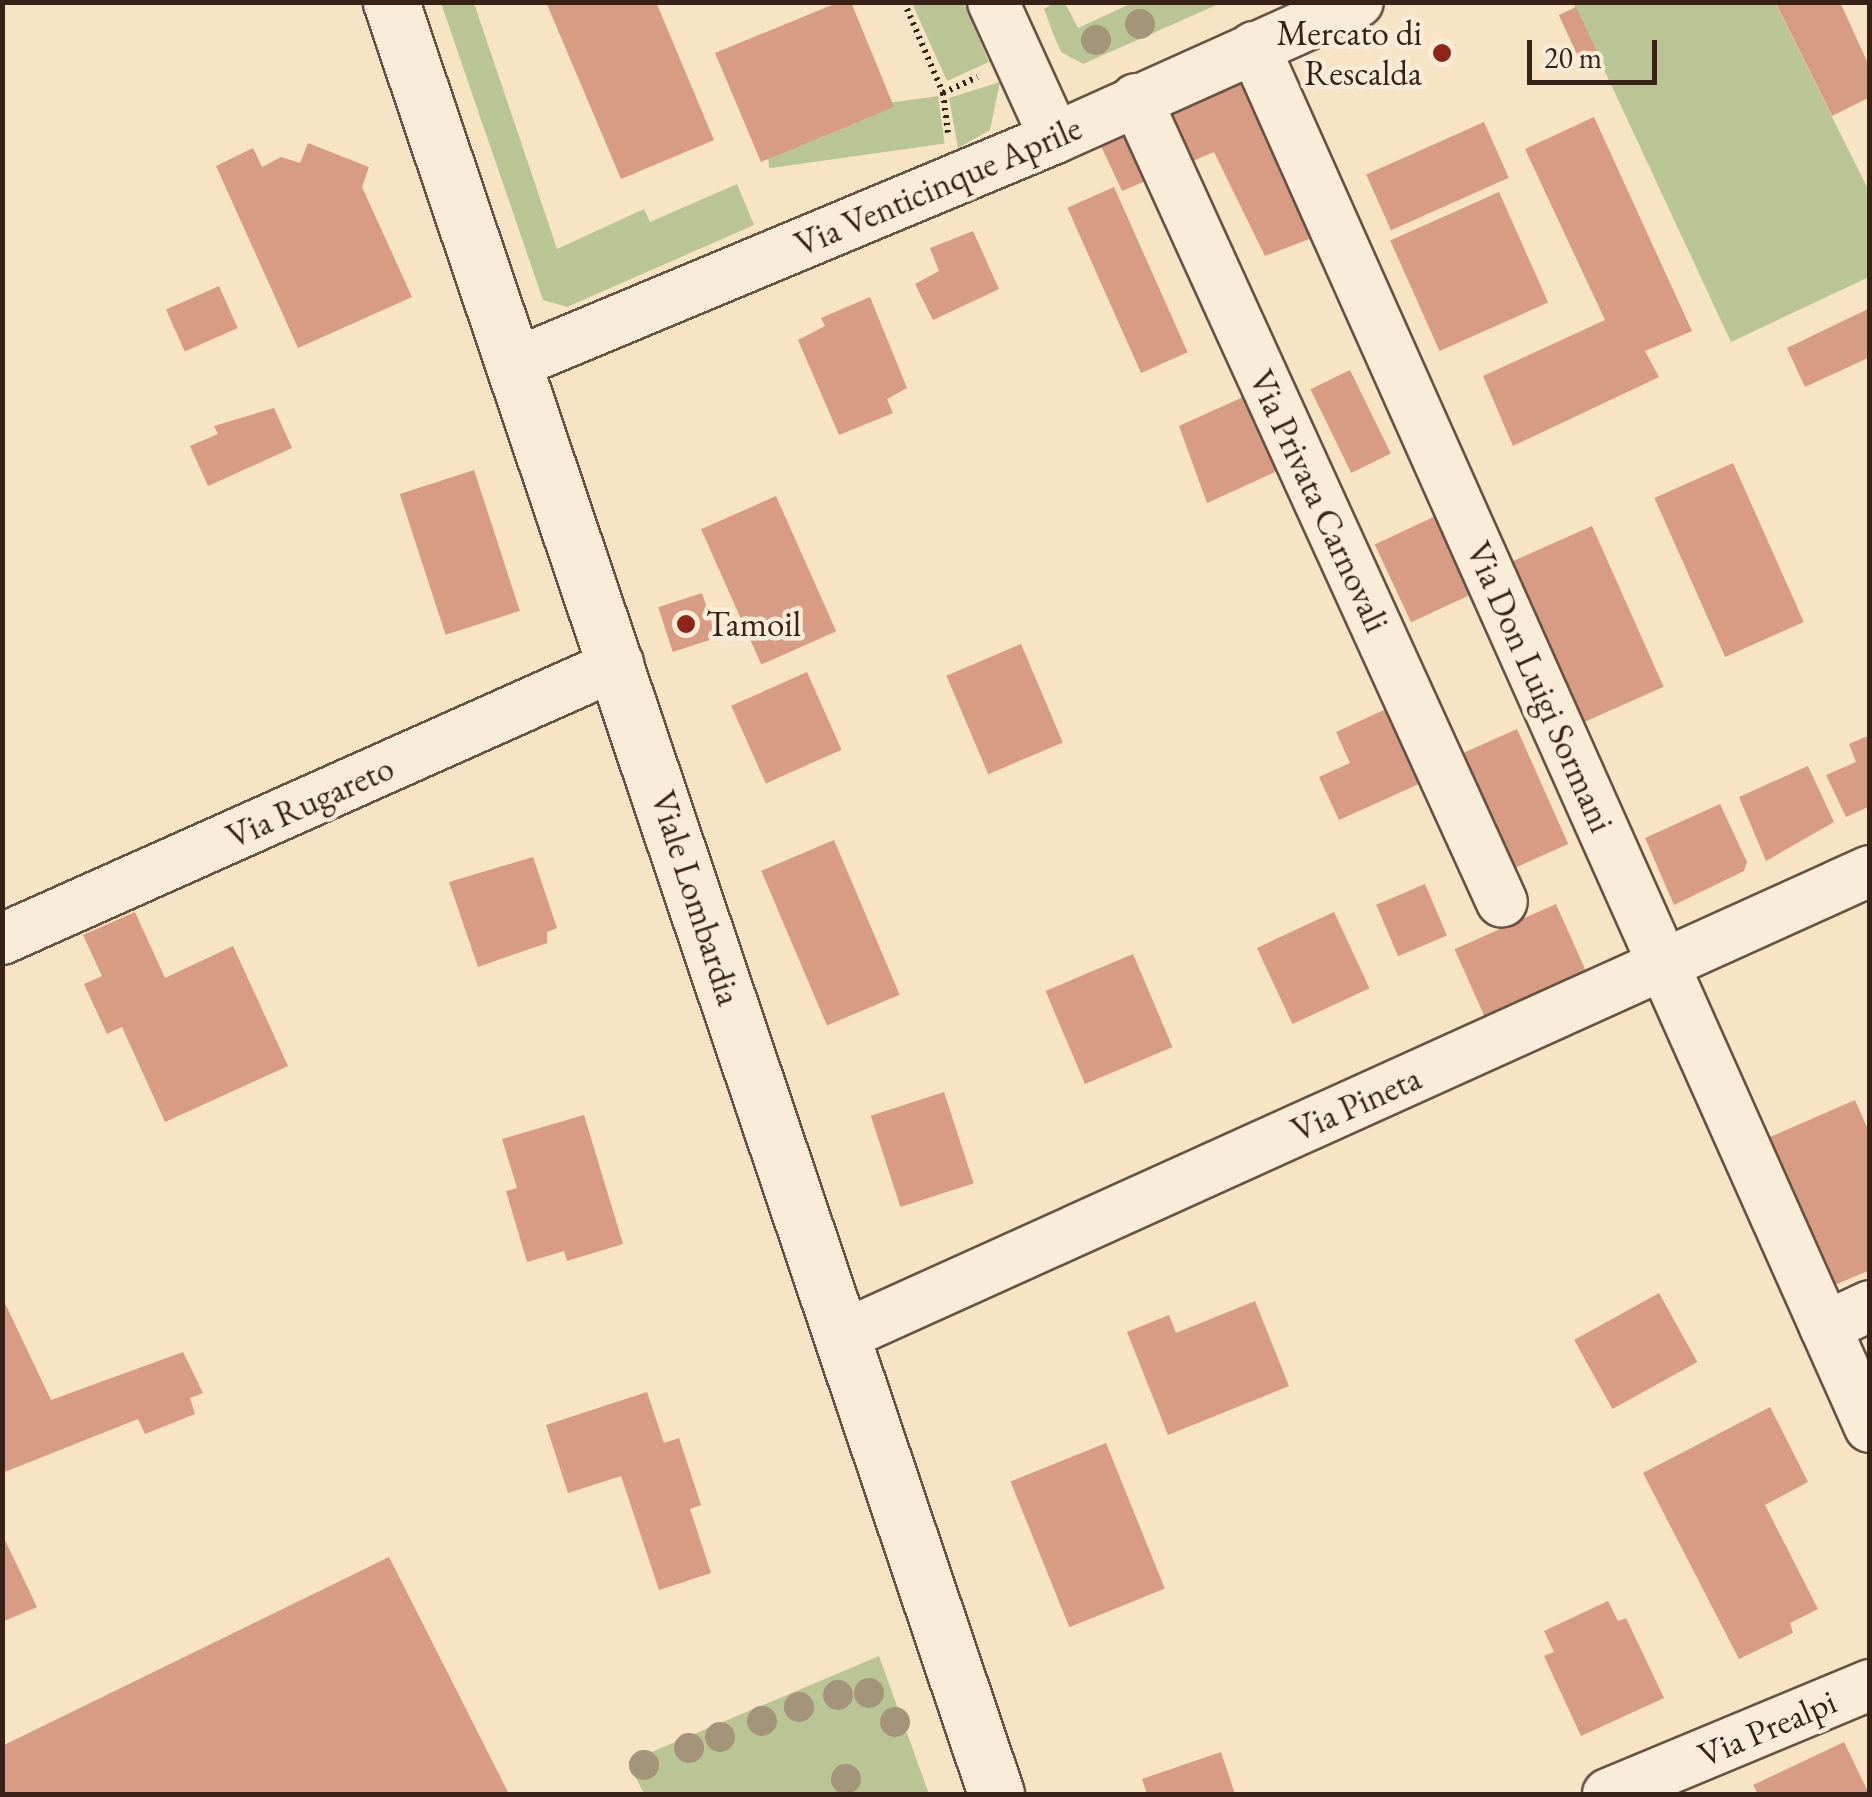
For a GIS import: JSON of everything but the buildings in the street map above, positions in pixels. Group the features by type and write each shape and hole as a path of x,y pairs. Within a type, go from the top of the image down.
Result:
{"street":[{"name":"Viale Lombardia","path":"391,2 618,664 996,1794"},
{"path":"993,2 1056,138"},
{"name":"Via Venticinque Aprile","path":"516,363 1056,138 1358,2"},
{"name":"Via Don Luigi Sormani","path":"1254,47 1870,1426"},
{"name":"Via Privata Carnovali","path":"1136,100 1502,902"},
{"name":"Via Rugareto","path":"2,940 618,664"},
{"name":"Via Pineta","path":"842,1336 1870,871"},
{"path":"1825,1327 1870,1306"},
{"name":"Via Prealpi","path":"1608,1794 1870,1685"}],"path":[{"path":"904,2 944,92 950,147"}],"green space":[{"path":"1056,2 1065,3 1078,28 1132,3 1221,3 1083,64 1061,52 1054,36 1044,9"},
{"path":"441,3 474,3 557,249 644,209 650,222 737,184 754,225 567,307 543,300"},
{"path":"912,3 964,3 989,62 947,81"},
{"path":"1573,3 1775,3 1869,191 1869,277 1731,342"},
{"path":"1000,82 990,130 958,148 949,98"},
{"path":"938,96 945,144 769,168 763,121"},
{"path":"879,1656 929,1794 644,1794 628,1762"}],"place":[{"name":"Mercato di Rescalda","path":"1442,53"},
{"name":"Tamoil","path":"686,624"}]}
